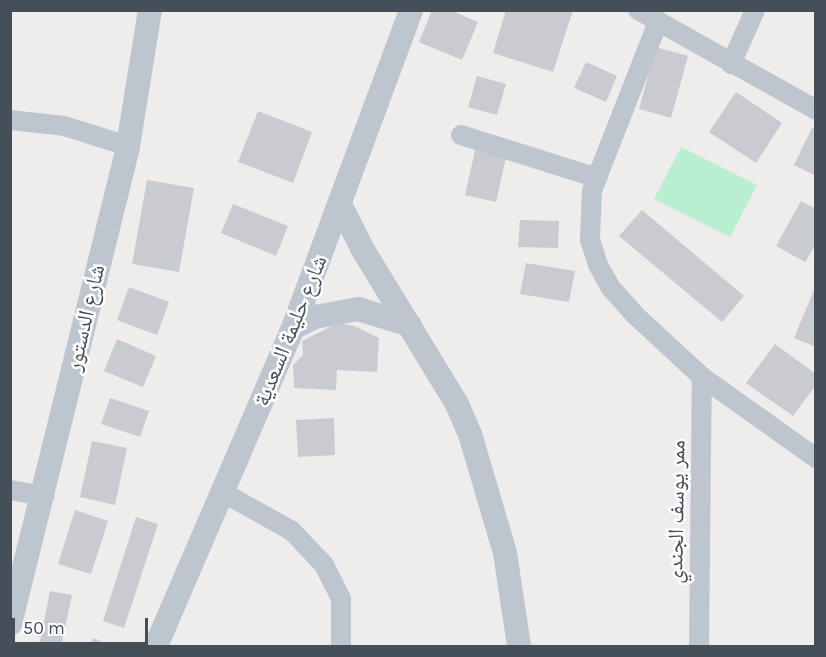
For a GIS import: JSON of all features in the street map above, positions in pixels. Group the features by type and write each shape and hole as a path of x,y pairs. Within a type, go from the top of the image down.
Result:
{"street":[{"name":"شارع الدستور","path":"10,624 16,578 44,496 128,146 150,10"},
{"name":"شارع حليمة السعدية","path":"156,646 224,493 293,328 341,206 411,10"},
{"path":"638,10 816,110"},
{"path":"731,64 755,10"},
{"path":"658,22 597,178 589,217 590,240 598,265 610,287 634,314 702,377 816,458"},
{"path":"10,120 64,126 128,146"},
{"path":"461,135 597,178"},
{"path":"341,206 363,250 457,404 470,434 505,553 519,646"},
{"path":"293,328 315,317 358,309 410,325"},
{"name":"ممر يوسف الجندي","path":"699,646 702,377"},
{"path":"10,490 44,496"},
{"path":"224,493 291,531 324,566 341,599 341,646"}],"green space":[{"path":"681,147 757,185 730,237 654,199"}],"building":[{"path":"432,10 450,10 478,22 462,60 419,42"},
{"path":"506,10 573,10 553,72 493,53"},
{"path":"656,47 688,56 671,118 639,109"},
{"path":"586,62 617,76 606,102 574,88"},
{"path":"477,76 506,84 497,115 468,107"},
{"path":"736,92 782,123 756,163 709,132"},
{"path":"258,111 312,132 293,183 238,162"},
{"path":"812,128 816,129 816,176 794,165"},
{"path":"476,146 507,153 496,202 465,195"},
{"path":"147,180 194,188 179,272 132,264"},
{"path":"801,201 816,209 816,244 805,262 776,246"},
{"path":"233,204 288,226 276,256 221,233"},
{"path":"642,210 744,296 722,322 619,236"},
{"path":"520,220 559,221 558,248 518,247"},
{"path":"526,263 575,271 569,302 520,294"},
{"path":"129,287 169,302 157,335 117,320"},
{"path":"814,290 816,291 816,347 794,338"},
{"path":"338,323 354,326 379,338 377,372 337,370 336,390 294,388 293,365 303,355 302,341"},
{"path":"117,339 156,356 143,387 104,371"},
{"path":"775,344 816,374 816,385 793,416 746,383"},
{"path":"110,398 149,411 140,437 101,424"},
{"path":"334,418 335,455 298,457 296,420"},
{"path":"92,441 127,448 115,505 80,497"},
{"path":"75,510 108,521 91,574 58,564"},
{"path":"136,517 158,524 124,628 103,621"},
{"path":"50,591 72,595 61,646 39,646"},
{"path":"93,638 109,645 109,646 90,646"}]}
